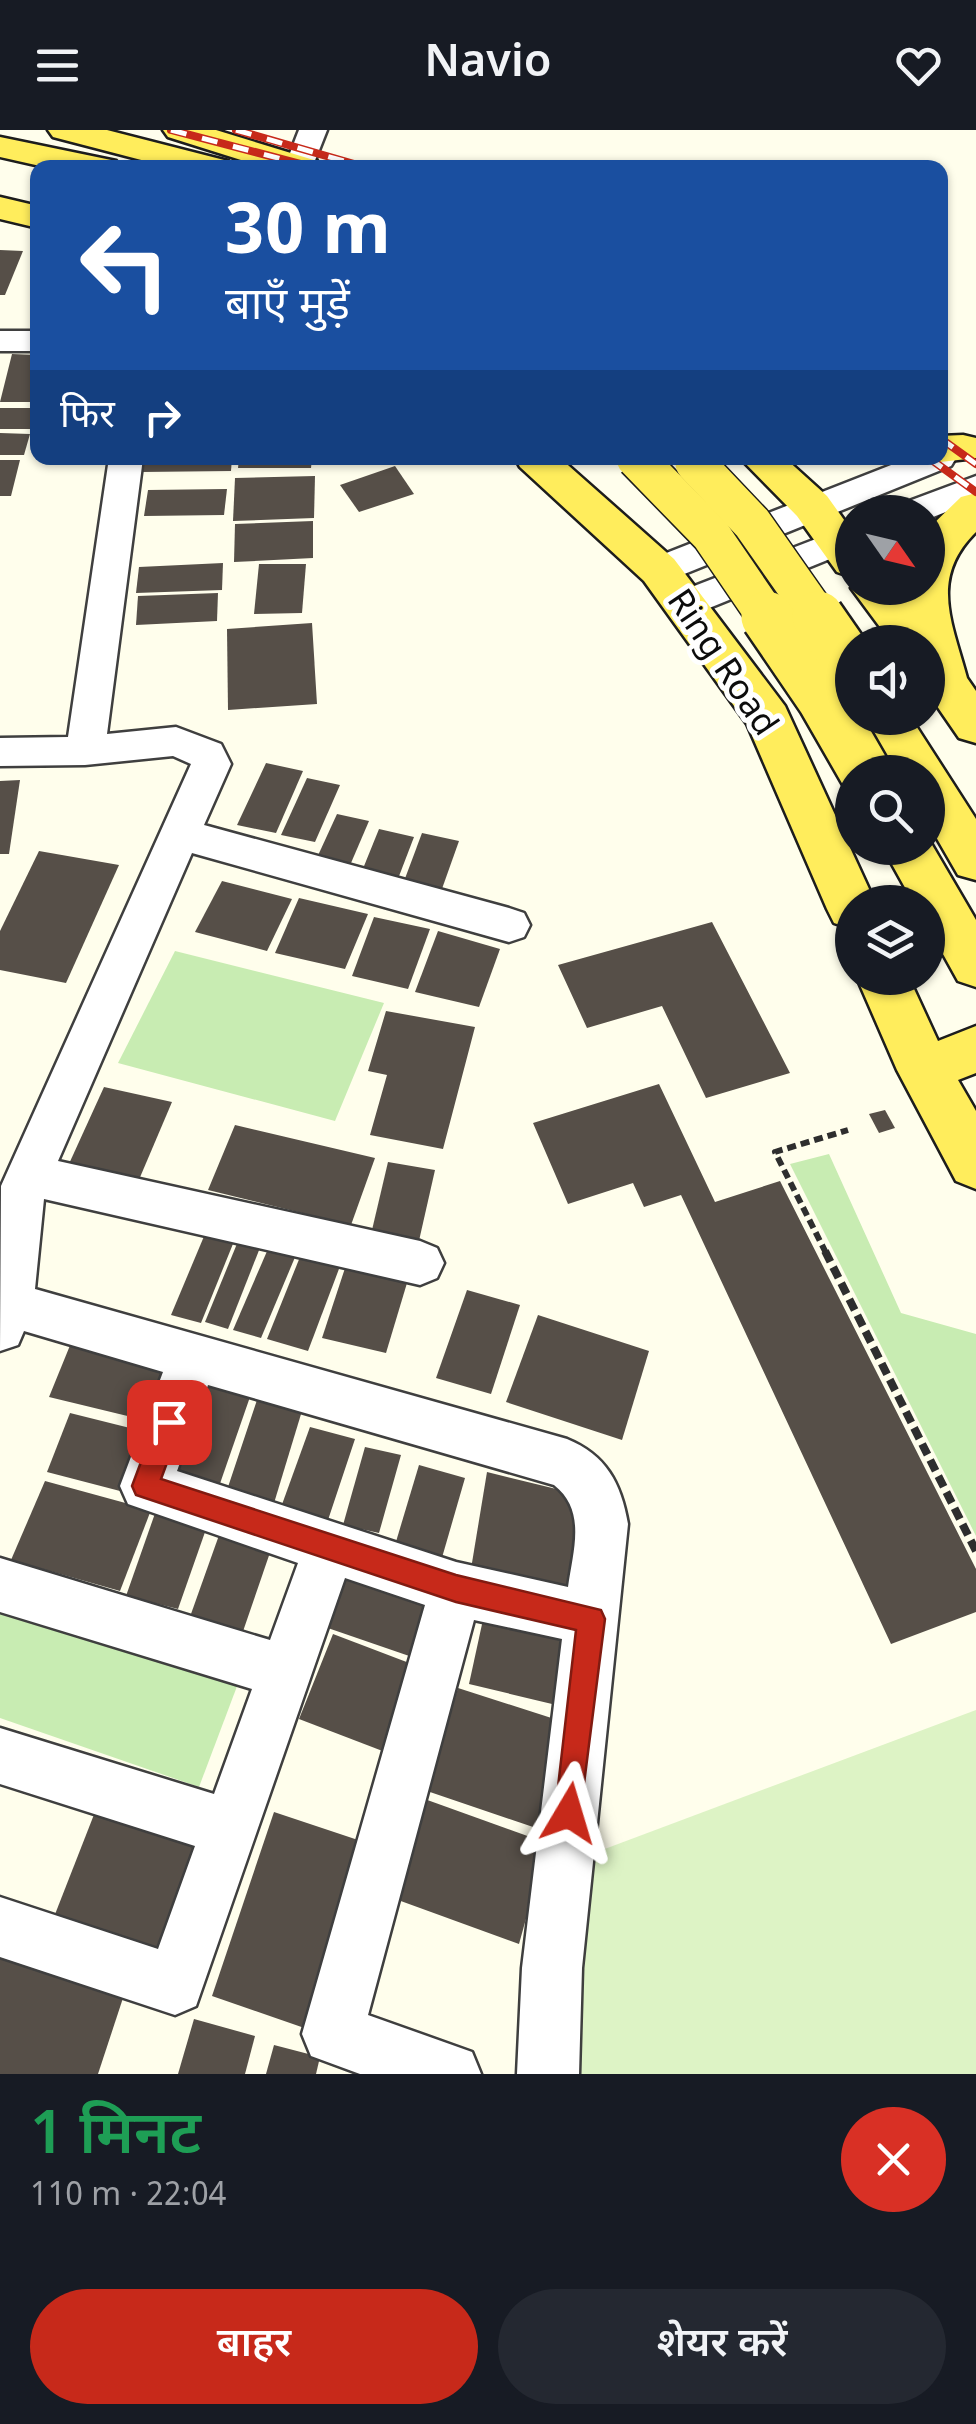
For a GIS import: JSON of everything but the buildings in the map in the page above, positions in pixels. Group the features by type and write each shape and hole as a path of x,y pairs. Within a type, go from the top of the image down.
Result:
{"main road":[{"path":"65,130 184,160"},
{"path":"180,130 279,160"},
{"path":"0,146 66,160"},
{"path":"0,168 30,174"},
{"path":"0,190 30,196"},
{"path":"0,208 30,215"},
{"name":"Ring Road","path":"542,465 672,587 768,718 841,885"},
{"path":"589,465 672,587"},
{"path":"643,465 711,535 823,699 855,755"},
{"path":"696,465 752,523 835,642"},
{"path":"768,465 835,532"},
{"path":"945,537 976,507"},
{"path":"886,605 901,625"},
{"path":"945,682 976,726"},
{"path":"945,811 976,861"},
{"path":"918,865 976,966"},
{"path":"891,995 924,1070 976,1164"},
{"path":"924,1070 976,1049"}],"street":[{"path":"304,160 314,130"},
{"path":"0,341 30,341"},
{"path":"926,495 956,457"},
{"path":"85,751 125,465"},
{"path":"672,587 812,506 932,465"},
{"path":"672,587 835,550"},
{"path":"0,752 85,751 176,741 207,754 211,764 28,1175 15,1222 4,1312 193,1356 567,1464 598,1495 602,1524 552,1968 548,2074"},
{"path":"180,834 510,925"},
{"path":"28,1175 420,1264"},
{"path":"193,1356 146,1486 456,1589 591,1619"},
{"path":"0,1928 175,1984 330,1547"},
{"path":"0,1585 285,1672"},
{"path":"450,2074 333,2034 456,1589"},
{"path":"0,1756 230,1828"}],"path":[{"path":"848,1130 775,1152 976,1551"}],"green space":[{"path":"175,951 384,1003 335,1121 118,1063"},
{"path":"829,1154 901,1313 976,1334 976,1536 790,1164"},
{"path":"0,1601 239,1681 199,1787 0,1718"},
{"path":"976,1710 976,2074 575,2074 594,1853"}],"railway":[{"path":"171,130 285,160"},
{"path":"236,130 340,160"},
{"path":"948,444 976,464"},
{"path":"939,465 976,492"}],"route":[{"path":"169,1422 146,1486 456,1589 591,1619 569,1813"}]}
